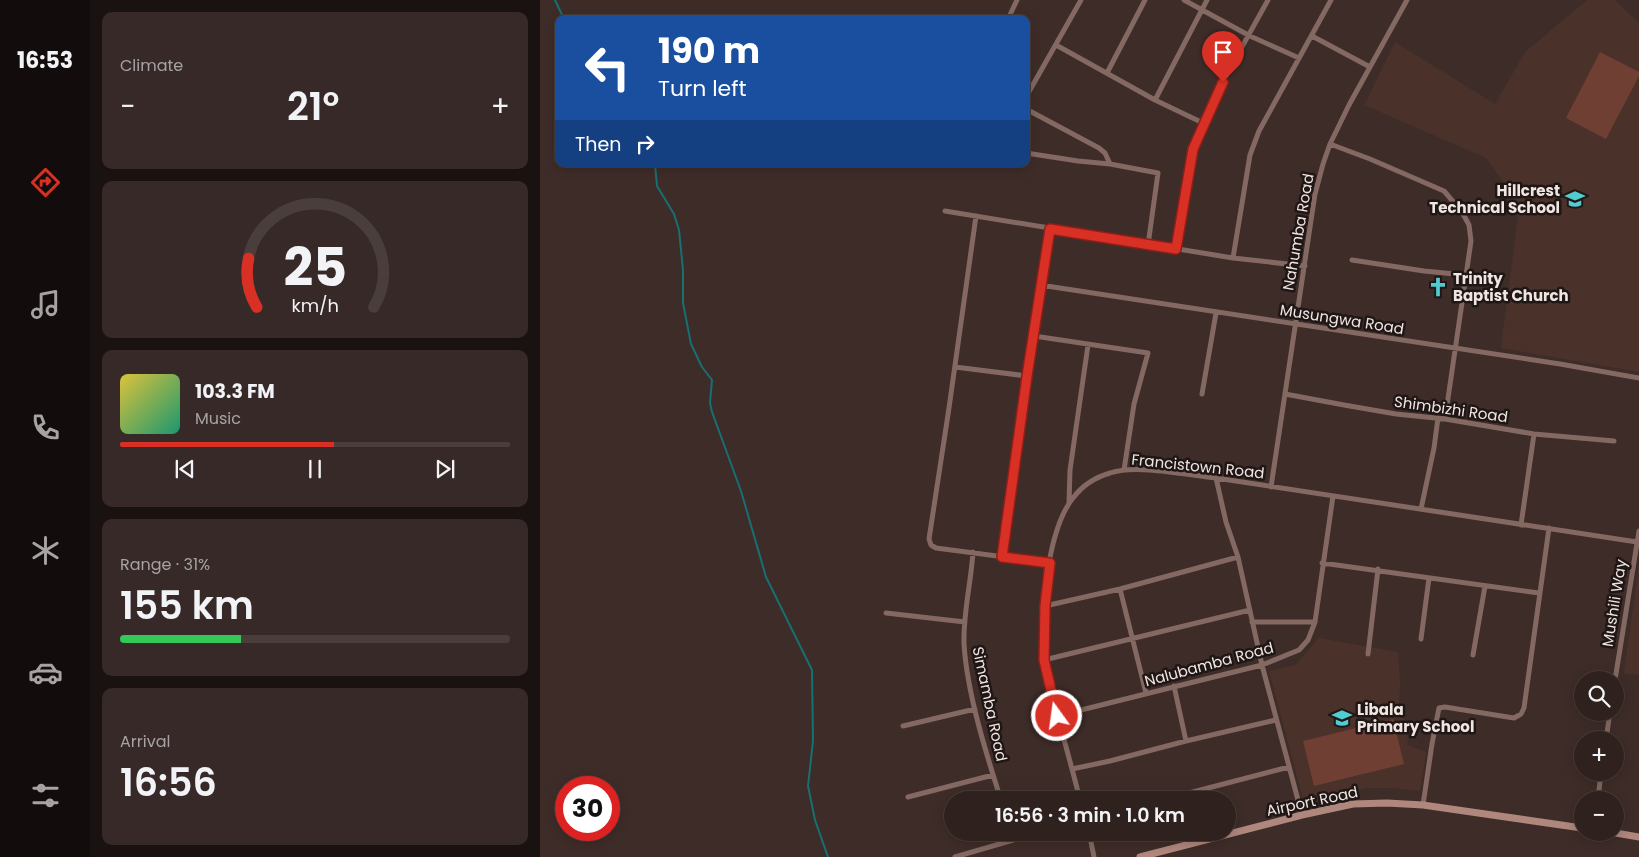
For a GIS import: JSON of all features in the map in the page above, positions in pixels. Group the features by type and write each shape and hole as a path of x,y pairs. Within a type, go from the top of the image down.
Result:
{"street":[{"path":"1010,15 1017,0"},
{"path":"1030,89 1080,0"},
{"path":"1107,73 1145,0"},
{"path":"1184,0 1250,36 1299,58"},
{"path":"1155,100 1207,0"},
{"path":"1176,249 1193,149 1223,82 1250,36 1268,0"},
{"path":"1233,258 1250,155 1259,131 1331,0"},
{"name":"Nahumba Road","path":"1271,487 1315,194 1330,144 1349,104 1407,0"},
{"path":"1312,36 1370,67"},
{"path":"1056,45 1155,100 1203,123"},
{"path":"1030,111 1099,148 1105,153 1110,164"},
{"path":"1330,144 1444,191 1452,199 1469,225 1471,241 1445,419"},
{"path":"1030,154 1078,162 1110,164 1158,173 1148,245"},
{"path":"945,211 1148,245 1233,258 1304,266"},
{"path":"976,216 929,539 931,545 936,548 1050,563"},
{"path":"1002,557 1040,285 1050,229"},
{"path":"1352,260 1424,272 1465,276"},
{"name":"Musungwa Road","path":"1040,285 1456,348 1639,378"},
{"path":"1202,394 1216,313"},
{"path":"1034,336 1148,353 1134,404 1124,470"},
{"path":"1069,503 1070,470 1088,345"},
{"path":"955,367 1027,376"},
{"name":"Shimbizhi Road","path":"1285,394 1396,414 1445,419 1534,434 1614,441"},
{"path":"1421,509 1434,448 1438,418"},
{"path":"1521,525 1534,434"},
{"name":"Francistown Road","path":"1078,791 1044,660 1045,606 1056,533 1069,503 1090,482 1112,472 1124,470 1153,471 1216,478 1637,542"},
{"path":"1216,478 1226,522 1238,557 1262,665 1302,815"},
{"name":"Nalubamba Road","path":"1057,716 1262,665 1299,650 1308,640 1315,622 1322,562 1333,496"},
{"path":"1423,805 1432,744 1440,708 1445,707 1514,718 1521,714 1524,708 1549,528"},
{"name":"Mushili Way","path":"1616,671 1639,531"},
{"name":"Simamba Road","path":"973,552 965,622 965,656 975,709 997,791"},
{"path":"1045,606 1120,589 1238,557"},
{"path":"1322,562 1539,593"},
{"path":"1368,654 1378,570"},
{"path":"1421,639 1429,578"},
{"path":"1473,654 1485,586"},
{"path":"1120,589 1146,693"},
{"path":"1044,660 1250,610"},
{"path":"886,613 965,622"},
{"path":"1252,622 1315,622"},
{"path":"1174,686 1186,741"},
{"path":"903,726 975,709"},
{"path":"1072,769 1276,720"},
{"path":"1197,791 1290,767"},
{"path":"908,797 993,775"},
{"name":"Airport Road","path":"1140,857 1302,815 1353,804 1423,805 1574,827"},
{"path":"1624,834 1639,837"},
{"path":"955,857 1010,841"},
{"path":"1091,841 1094,857"}],"shaded area":[{"name":"Hillcrest Technical School","path":"1587,0 1615,0 1639,23 1639,372 1501,348 1518,216 1504,183 1486,158 1364,105 1395,42 1495,104 1525,52"},
{"path":"1600,52 1639,72 1639,76 1606,139 1566,118"},
{"path":"1639,564 1639,675 1624,673"},
{"name":"Libala Primary School","path":"1319,638 1398,652 1399,708 1407,727 1408,745 1426,752 1420,791 1393,788 1365,788 1304,803 1269,671 1295,665"},
{"path":"1393,719 1404,764 1314,786 1303,741"}],"waterway":[{"path":"555,0 562,15"},
{"path":"655,167 657,186 674,214 679,230 683,270 683,303 691,344 702,367 712,380 710,403 712,412 741,491 766,577 812,670 813,741 808,786 815,820 828,857"}],"place":[{"name":"Hillcrest Technical School","path":"1575,199"},
{"name":"Trinity Baptist Church","path":"1438,287"},
{"name":"Libala Primary School","path":"1342,718"}],"route":[{"path":"1057,716 1044,660 1045,606 1050,563 1002,557 1040,285 1050,229 1176,249 1193,149 1223,82"}]}
